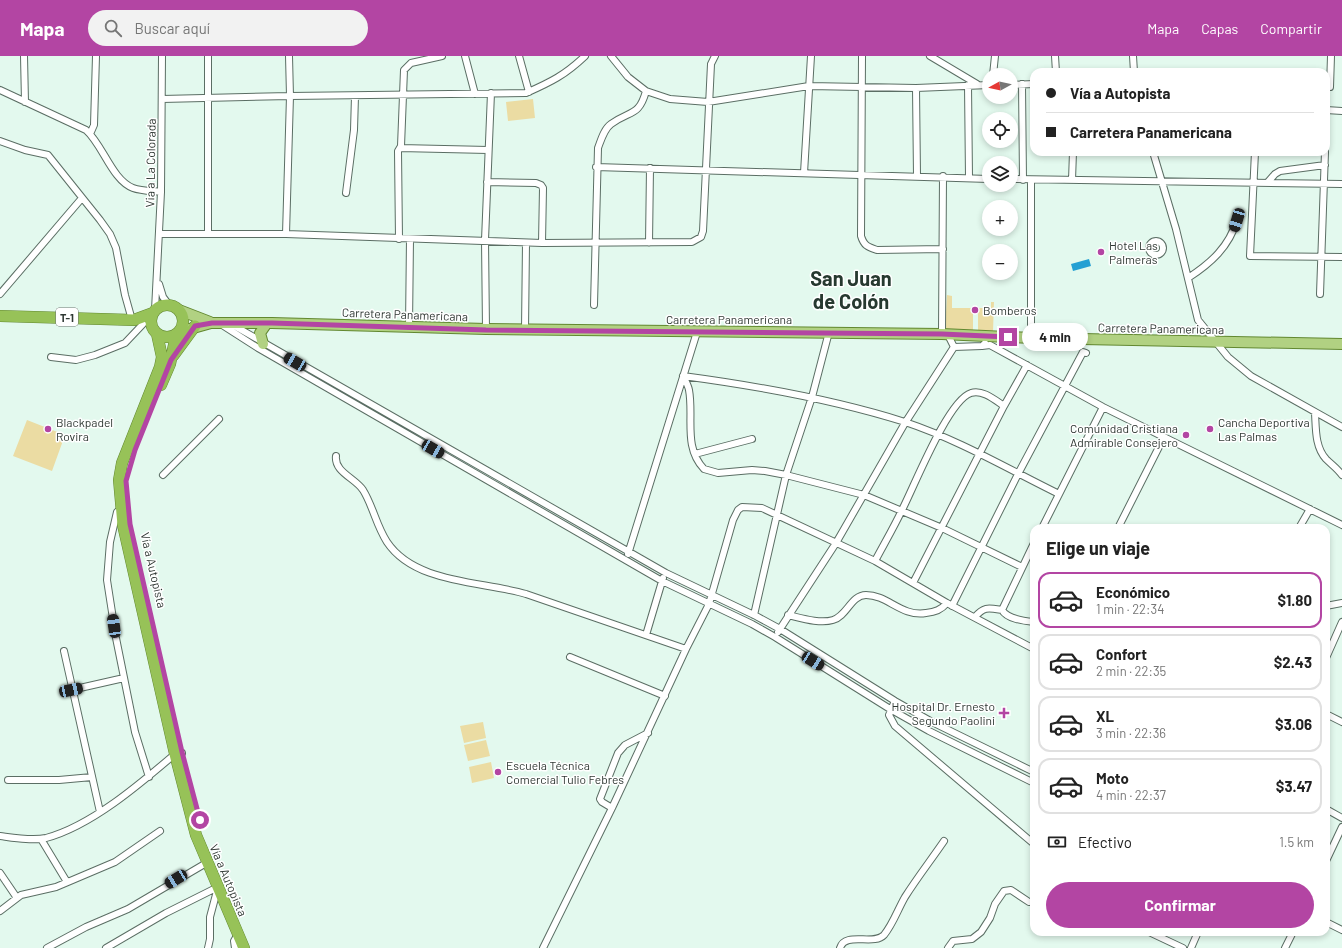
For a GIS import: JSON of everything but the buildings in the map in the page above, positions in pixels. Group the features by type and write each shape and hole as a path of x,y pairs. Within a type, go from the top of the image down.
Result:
{"highway":[{"name":"T-1","path":"144,325 154,311 161,305 169,305"},
{"path":"169,305 179,310"},
{"name":"Vía a Autopista","path":"179,310 183,321 177,333 171,360 133,455 126,481 130,524 196,835 244,948"},
{"name":"Vía a Autopista","path":"154,311 150,320 144,325 162,358 160,367 122,463 119,480 124,533 179,753 204,833 252,948"},
{"name":"T-1","path":"0,316 144,325 168,337 177,333"},
{"path":"171,360 195,326"}],"main road":[{"name":"Carretera Panamericana","path":"179,310 197,319 215,323"},
{"name":"Carretera Panamericana","path":"177,333 195,326 215,323 267,323 409,326 486,330 829,332 945,334 992,337 1215,343 1342,344"},
{"path":"263,344 260,334 267,323"}],"street":[{"path":"24,56 25,102"},
{"path":"90,134 94,125 96,56"},
{"name":"Via a La Colorada","path":"154,311 161,192 162,56"},
{"path":"208,56 208,233"},
{"path":"286,234 290,96 289,56"},
{"path":"399,239 398,151 400,148 404,96 404,70 411,63 442,56"},
{"path":"465,56 475,94"},
{"path":"519,56 529,92"},
{"path":"162,99 290,96 404,96 529,92 552,82 572,68 585,56"},
{"path":"611,56 628,77 646,91 670,99 708,102 809,86 916,88 982,85"},
{"path":"159,234 286,234 399,239 485,240 542,244 687,243 701,237 706,169 708,102 711,64 715,56"},
{"path":"804,173 811,56"},
{"path":"862,56 861,236 863,243 867,247 877,250 943,249"},
{"path":"930,56 978,85"},
{"path":"994,68 995,56"},
{"path":"1054,56 1056,68"},
{"path":"1133,56 1134,68"},
{"path":"1330,87 1332,56"},
{"path":"1018,84 1030,84"},
{"path":"1022,84 1023,180"},
{"path":"968,85 969,178"},
{"path":"916,88 917,176"},
{"path":"0,90 82,128 90,134 124,183 137,189 161,192"},
{"path":"594,305 596,167 598,148 603,134 610,124 637,111 646,91"},
{"path":"486,330 485,240 491,93"},
{"path":"346,193 354,123 355,96"},
{"path":"1330,110 1342,111"},
{"path":"0,141 25,150 48,155 100,220 114,242 124,290 144,325 126,343 95,356 76,360 51,357"},
{"path":"400,148 488,150"},
{"path":"1072,180 1073,156"},
{"path":"1154,156 1176,229 1198,320 1215,343 1228,357 1250,376 1342,427"},
{"path":"1255,156 1250,256 1342,257"},
{"path":"1320,294 1325,156"},
{"path":"1268,182 1280,171 1324,165"},
{"path":"596,167 943,176 982,179"},
{"path":"649,243 650,168"},
{"path":"943,176 945,334 949,337 954,347"},
{"path":"1018,180 1160,180 1342,184"},
{"path":"1031,180 1031,338"},
{"path":"488,182 536,183 541,185 543,188 542,244"},
{"path":"0,294 82,198"},
{"path":"1188,278 1203,268 1230,240 1237,220"},
{"path":"409,326 410,239"},
{"path":"525,330 526,243"},
{"name":"Via a La Colorada","path":"157,271 160,293 169,305"},
{"path":"215,323 662,581 752,624 775,637 890,709 929,731 1030,780"},
{"path":"228,323 666,573 780,629 895,701 934,723 1030,770"},
{"path":"625,560 697,332"},
{"path":"754,615 786,474 812,397 829,332"},
{"path":"982,346 992,337"},
{"path":"954,347 990,345 1103,407 1342,526"},
{"path":"775,637 836,543 905,423 954,347"},
{"path":"788,615 802,619 833,620 842,616 857,598 865,595 886,601 904,611 914,614 936,612 950,604 1083,352 1086,353"},
{"path":"913,583 1004,406 1027,365"},
{"path":"682,376 753,386 812,397 905,423 979,454 1059,494"},
{"path":"682,376 689,388 689,432 695,454 700,464 710,472 718,473 752,470 786,474 864,495 942,528 1022,567"},
{"path":"875,561 902,511 938,436 954,409 965,396 972,392 983,393 1004,406"},
{"path":"1044,524 1103,407"},
{"path":"1315,413 1319,448 1324,457 1336,467 1342,475"},
{"path":"163,475 219,419"},
{"path":"1120,524 1164,437"},
{"path":"695,454 752,439"},
{"path":"336,456 338,466 361,488 368,499 377,523 388,543 414,566 468,583 520,592 686,649"},
{"path":"543,948 648,733 686,649 710,604 733,520 738,510 742,507 762,508 875,561 950,604 1030,647"},
{"path":"121,509 117,511 106,574 135,732 149,777"},
{"path":"1301,524 1310,509"},
{"path":"1002,610 1030,551"},
{"path":"646,635 662,581 666,573"},
{"path":"1330,605 1342,603"},
{"path":"975,617 982,610 990,608 1002,610 1004,614 1014,618 1030,621"},
{"path":"1330,651 1339,636 1342,622"},
{"path":"64,651 71,690 100,812"},
{"path":"570,657 664,696"},
{"path":"71,690 124,678"},
{"path":"895,701 890,709 889,715 895,726 1030,841"},
{"path":"1330,716 1342,722"},
{"path":"612,808 600,799 618,753 625,745 648,733"},
{"path":"0,836 40,839 70,828 100,812 149,777 179,753"},
{"path":"8,780 92,777"},
{"path":"1330,811 1342,818"},
{"path":"1330,852 1342,827"},
{"path":"0,912 17,898 67,882 115,862 160,831"},
{"path":"40,839 67,882"},
{"path":"840,948 843,943 849,940 876,939 883,935 906,897 944,841"},
{"path":"47,948 86,927 128,909 208,862"},
{"path":"0,873 17,898"},
{"path":"106,948 166,913 218,887"},
{"path":"208,948 210,939 210,917 218,887"},
{"path":"948,948 953,941 972,940 981,932 990,918 995,904 1004,891 1011,890 1030,902"},
{"path":"1330,924 1342,930"},
{"path":"235,948 234,941 238,934"},
{"path":"1158,936 1183,948"},
{"path":"1191,948 1196,936"},
{"path":"1285,948 1291,936"}],"shaded area":[{"path":"533,99 535,118 508,121 506,102"},
{"path":"947,295 952,296 952,308 973,308 973,331 945,330"},
{"path":"991,302 994,302 993,332 978,331 978,308 991,308"},
{"path":"27,420 65,435 52,471 13,456"},
{"path":"483,722 486,738 464,743 460,726"},
{"path":"486,740 490,756 468,761 464,745"},
{"path":"491,762 494,778 472,783 469,767"}],"water":[{"path":"1089,259 1091,266 1073,271 1071,264"}],"place":[{"name":"Hotel Las Palmeras","path":"1101,252"},
{"name":"Bomberos","path":"975,310"},
{"name":"Blackpadel Rovira","path":"48,429"},
{"name":"Cancha Deportiva Las Palmas","path":"1210,429"},
{"name":"Comunidad Cristiana Admirable Consejero","path":"1186,435"},
{"name":"Hospital Dr. Ernesto Segundo Paolini","path":"1004,713"},
{"name":"Escuela Técnica Comercial Tulio Febres","path":"498,772"}],"district":[{"name":"San Juan de Colón","path":"851,290"}],"route":[{"path":"200,820 182,752 130,524 126,481 129,465 171,360 195,326 212,323 272,323 409,326 486,330 814,332 942,334 1008,337"}]}
